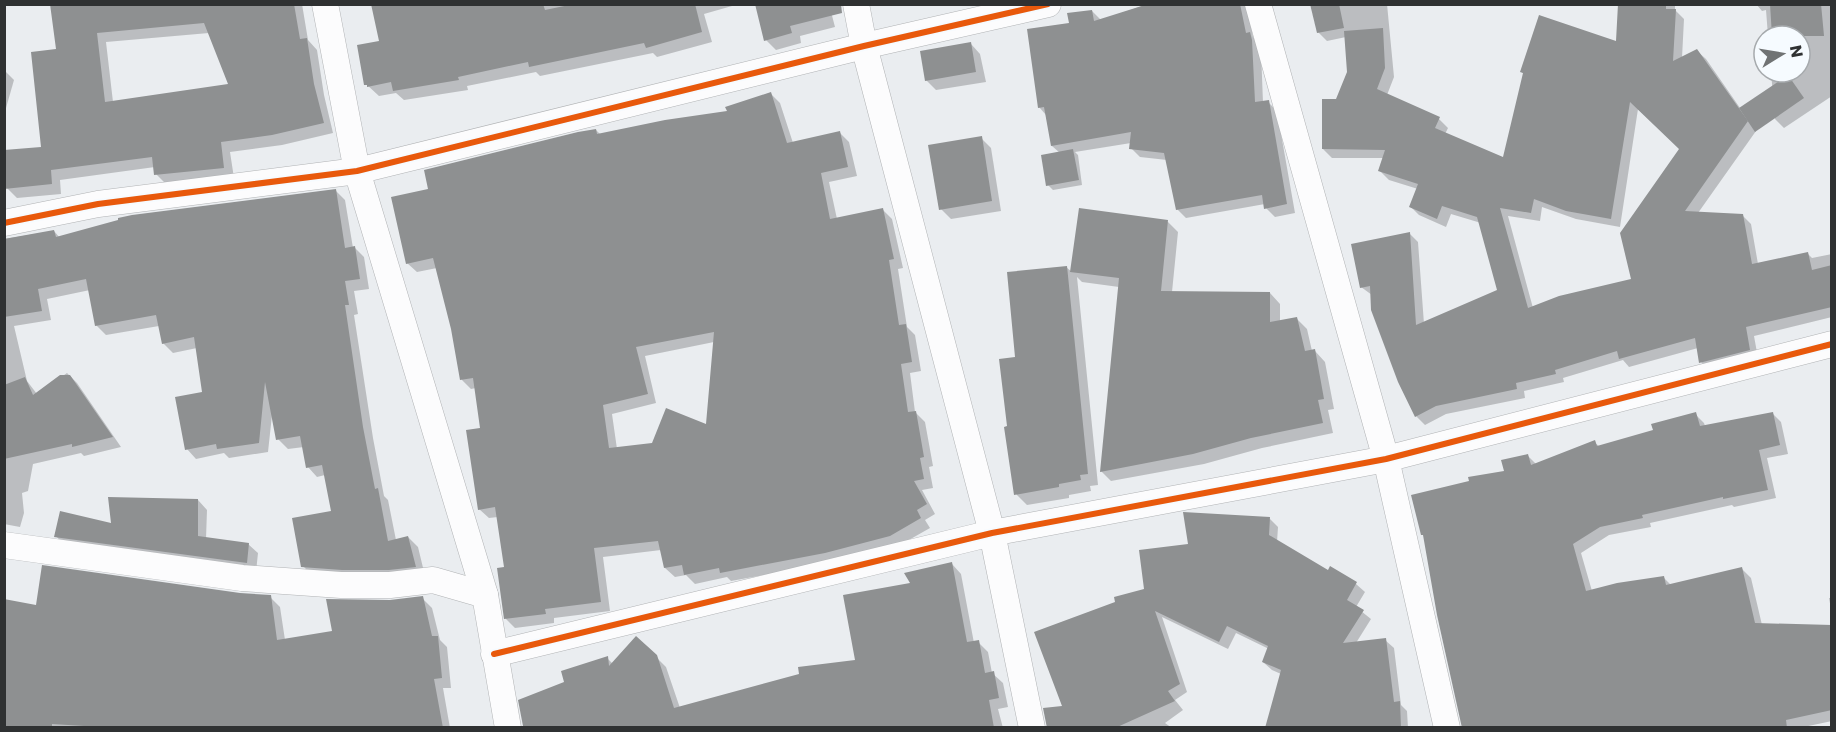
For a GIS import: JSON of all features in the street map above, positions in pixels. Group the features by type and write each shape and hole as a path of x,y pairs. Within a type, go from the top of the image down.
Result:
{"street":[{"path":"325,4 357,171 485,595 508,728"},
{"path":"856,4 864,46 992,533 1032,728"},
{"path":"4,223 98,204 357,171 864,46 1048,4"},
{"path":"1258,4 1386,459 1447,728"},
{"path":"494,654 992,533 1386,459 1832,344"},
{"path":"4,545 242,578 341,585 390,585 433,580 485,595"}],"building":[{"path":"50,4 294,4 300,39 307,38 314,84 324,123 272,135 221,142 224,168 154,175 152,157 51,170 52,184 4,189 4,150 41,147 31,52 56,49","holes":["204,23 228,84 105,102 97,33"]},
{"path":"371,4 543,4 545,10 574,4 695,4 702,32 646,48 644,43 529,67 528,62 458,77 459,80 393,91 391,82 367,87 364,85 357,45 379,41"},
{"path":"755,4 841,4 842,13 790,26 792,33 764,41"},
{"path":"1148,4 1240,4 1246,33 1250,32 1252,40 1255,102 1269,100 1287,204 1264,209 1262,195 1176,210 1164,153 1129,149 1131,132 1051,146 1044,107 1038,108 1027,29 1069,23 1067,13 1092,10 1094,21"},
{"path":"1310,4 1339,4 1344,28 1317,33"},
{"path":"1618,4 1666,4 1666,9 1676,9 1673,61 1697,49 1748,121 1685,211 1743,214 1752,264 1808,252 1812,270 1832,265 1832,307 1746,327 1750,350 1699,363 1695,338 1619,359 1617,351 1555,370 1556,374 1516,383 1517,389 1436,406 1415,417 1398,382 1371,310 1370,286 1360,288 1351,244 1410,232 1416,325 1497,290 1477,217 1442,206 1437,219 1409,207 1418,184 1378,171 1385,150 1322,149 1322,99 1336,99 1347,72 1344,31 1383,28 1385,68 1377,89 1440,117 1435,128 1503,157 1523,73 1520,72 1539,15 1616,41","holes":["1630,102 1679,149 1620,233 1631,279 1559,296 1528,308 1500,208 1531,213 1534,199 1566,211 1611,219"]},
{"path":"1770,4 1821,4 1824,36 1812,36 1812,24 1771,24"},
{"path":"971,42 976,72 925,81 920,51"},
{"path":"1775,84 1794,84 1804,98 1755,132 1739,108"},
{"path":"771,92 787,143 840,131 848,167 821,173 830,219 883,208 894,259 889,260 899,325 906,324 912,362 901,364 908,412 916,411 924,457 920,458 924,479 914,481 927,504 917,510 921,518 890,536 825,553 720,573 719,568 684,575 682,565 664,568 658,541 594,548 601,602 545,609 546,614 504,619 497,568 504,567 495,507 478,510 466,430 480,428 473,378 460,380 451,329 433,258 406,264 391,197 428,189 424,170 578,132 596,129 597,134 665,120 727,111 725,107","holes":["714,332 706,424 666,408 652,443 609,448 603,405 648,394 636,347"]},
{"path":"982,136 992,201 939,210 928,145"},
{"path":"1073,149 1079,180 1046,186 1041,155"},
{"path":"336,189 345,248 355,246 360,279 345,281 349,305 345,305 363,427 375,489 378,488 388,541 408,536 416,567 389,570 342,570 301,567 292,518 331,511 322,465 306,468 300,436 276,440 265,382 259,443 217,449 216,444 185,450 175,397 202,392 194,337 162,344 156,315 95,326 86,279 38,289 42,311 4,317 4,239 54,230 56,237 132,215"},
{"path":"1079,208 1168,220 1161,291 1270,292 1270,322 1297,317 1305,351 1315,349 1324,399 1318,400 1323,423 1251,438 1193,454 1100,472 1119,278 1070,272"},
{"path":"1067,266 1088,474 1080,475 1081,480 1059,484 1059,487 1014,495 1004,427 1007,426 999,359 1015,357 1007,272"},
{"path":"60,375 70,375 113,437 4,459 4,385 25,377 33,395"},
{"path":"1696,412 1700,426 1773,412 1780,445 1759,450 1768,490 1723,499 1723,497 1600,527 1573,544 1586,591 1617,583 1664,576 1666,585 1742,567 1755,623 1832,625 1832,710 1786,720 1787,728 1462,728 1437,615 1423,535 1421,535 1411,495 1469,481 1468,477 1504,471 1501,460 1528,454 1531,465 1595,440 1597,446 1653,430 1651,424"},
{"path":"108,497 198,499 198,536 249,543 247,563 54,537 60,511 111,523"},
{"path":"1183,512 1270,517 1269,535 1328,570 1330,566 1357,582 1347,600 1364,610 1343,643 1386,638 1394,702 1400,701 1401,728 1265,728 1281,670 1262,662 1268,646 1227,626 1219,642 1155,611 1180,684 1168,691 1175,701 1115,728 1047,728 1043,708 1062,706 1034,632 1115,602 1114,597 1144,589 1139,550 1188,544"},
{"path":"952,562 967,642 979,640 985,673 994,671 999,698 989,700 994,728 523,726 518,700 564,682 561,671 608,656 609,666 636,636 657,655 674,708 799,674 798,667 855,660 843,595 910,583 904,573"},
{"path":"42,565 240,593 271,595 277,640 332,631 326,599 390,600 423,596 432,636 438,636 442,678 434,679 443,728 116,728 52,724 52,728 4,728 4,599 36,605"}],"cycle path":[{"path":"4,223 98,204 357,171 864,46 1048,4"},
{"path":"494,654 992,533 1386,459 1832,344"}]}
